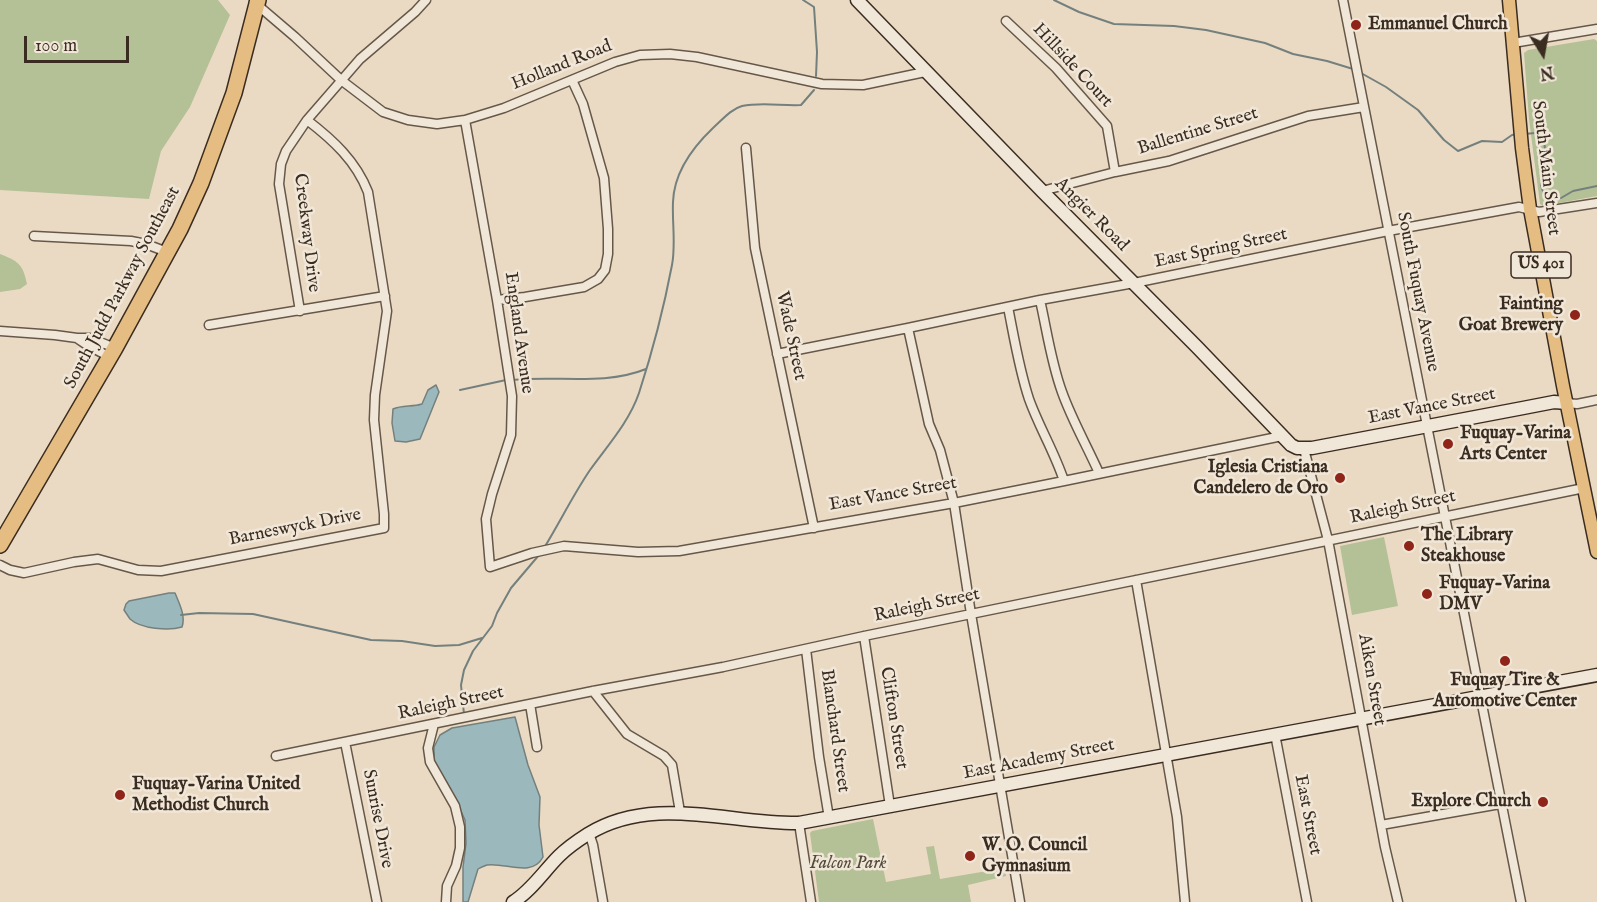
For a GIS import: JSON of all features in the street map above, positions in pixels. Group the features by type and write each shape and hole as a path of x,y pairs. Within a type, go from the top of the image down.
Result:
{"highway":[{"name":"South Judd Parkway Southeast","path":"0,545 180,229 201,183 230,104 256,1"}],"main road":[{"name":"South Main Street","path":"1509,0 1530,209 1584,488 1592,507 1597,552"}],"street":[{"name":"Creekway Drive","path":"300,311 279,184 281,164 286,151 308,120 360,58 426,0"},
{"name":"Angier Road","path":"857,0 1282,436 1291,445 1304,449"},
{"name":"South Fuquay Avenue","path":"1343,0 1521,902"},
{"name":"Holland Road","path":"256,1 341,80 383,112 408,120 436,124 465,120 504,108 615,62 640,55 670,54 733,63 822,84 863,86 925,72"},
{"name":"Hillside Court","path":"1006,21 1056,68 1107,126 1115,172"},
{"path":"1513,43 1597,29"},
{"path":"497,300 584,287 598,279 605,270 608,255 608,229 604,178 583,104 572,80"},
{"name":"Ballentine Street","path":"1042,191 1169,161 1308,116 1364,107"},
{"name":"Barneswyck Drive","path":"0,565 24,573 98,559 138,570 161,571 384,528 374,420 375,395 387,311 368,192 351,161 336,144 308,120"},
{"name":"England Avenue","path":"465,120 512,396 511,435 486,519 490,567 509,561"},
{"name":"Wade Street","path":"746,148 755,248 814,528"},
{"name":"East Spring Street","path":"777,354 1040,300 1134,284 1388,231 1519,207 1539,212 1597,203"},
{"path":"34,236 131,242 146,244 167,252"},
{"path":"209,325 385,296"},
{"path":"1040,300 1061,390 1072,420 1099,473"},
{"path":"1008,307 1029,398 1064,481"},
{"path":"908,328 929,424 940,450 954,503 1020,902"},
{"path":"0,331 90,338 112,352"},
{"path":"1567,403 1577,404 1597,400"},
{"name":"East Vance Street","path":"1304,449 1554,402 1567,403"},
{"name":"East Vance Street","path":"509,561 564,546 638,552 679,551 954,503 1282,436"},
{"name":"Aiken Street","path":"1304,449 1329,540 1384,847 1398,902"},
{"name":"Raleigh Street","path":"276,756 806,650 864,636 1584,488"},
{"path":"1136,580 1177,817 1185,902"},
{"name":"Clifton Street","path":"864,636 890,806"},
{"name":"Blanchard Street","path":"806,650 819,757 830,818"},
{"name":"East Academy Street","path":"513,902 528,890 559,856 589,833 634,816 680,812 799,823 1597,675"},
{"path":"593,691 627,734 664,756 672,765 680,812"},
{"path":"530,704 537,747"},
{"path":"434,724 428,748 430,762 455,806 460,827 460,848 456,866 447,886 446,902"},
{"name":"East Street","path":"1275,734 1307,902"},
{"name":"Sunrise Drive","path":"345,742 377,902"},
{"path":"1381,825 1500,804"},
{"path":"799,823 811,902"},
{"path":"589,833 603,902"}],"green space":[{"path":"0,0 218,0 230,15 190,107 161,151 149,199 0,190"},
{"path":"1594,39 1597,41 1597,196 1543,206 1540,204 1529,119 1524,53 1528,50"},
{"path":"0,254 19,264 27,284 20,289 0,292"},
{"path":"1384,537 1398,606 1352,615 1340,546"},
{"name":"Falcon Park","path":"873,819 886,882 931,874 926,847 934,846 940,879 1005,868 1006,876 968,885 971,902 819,902 810,833"}],"water":[{"path":"436,385 439,392 420,439 406,442 395,441 392,423 393,409 422,404 428,390"},
{"path":"175,593 180,605 183,614 182,627 163,629 141,625 130,619 124,610 129,601"},
{"path":"515,717 528,765 540,797 539,825 543,857 532,867 487,865 479,868 468,902 463,902 465,820 434,761 434,747 440,735 452,728"}],"waterway":[{"path":"803,0 814,7 816,76"},
{"path":"1054,0 1079,12 1114,24 1174,26 1206,30 1265,43 1293,54 1353,69"},
{"path":"1361,73 1386,87 1418,110 1444,140 1458,151 1482,141 1502,142 1517,134"},
{"path":"544,548 584,479 624,424 635,404 649,362 672,265 674,191 691,152 723,118 734,110 742,106 757,104 801,105 814,90"},
{"path":"1525,134 1544,132 1546,174 1541,185 1545,198 1561,198 1573,191 1597,186"},
{"path":"512,380 597,379 646,369"},
{"path":"460,390 506,380"},
{"path":"464,714 461,685 464,670 473,651 492,626 511,588 539,555"},
{"path":"181,615 253,614 371,640 402,641 435,646 459,645 482,638"}],"place":[{"name":"Emmanuel Church","path":"1356,25"},
{"name":"Fainting Goat Brewery","path":"1575,315"},
{"name":"Fuquay-Varina Arts Center","path":"1448,444"},
{"name":"Iglesia Cristiana Candelero de Oro","path":"1340,478"},
{"name":"The Library Steakhouse","path":"1409,546"},
{"name":"Fuquay-Varina DMV","path":"1427,594"},
{"name":"Fuquay Tire & Automotive Center","path":"1505,661"},
{"name":"Fuquay-Varina United Methodist Church","path":"120,795"},
{"name":"Explore Church","path":"1543,802"},
{"name":"W. O. Council Gymnasium","path":"970,856"}]}
